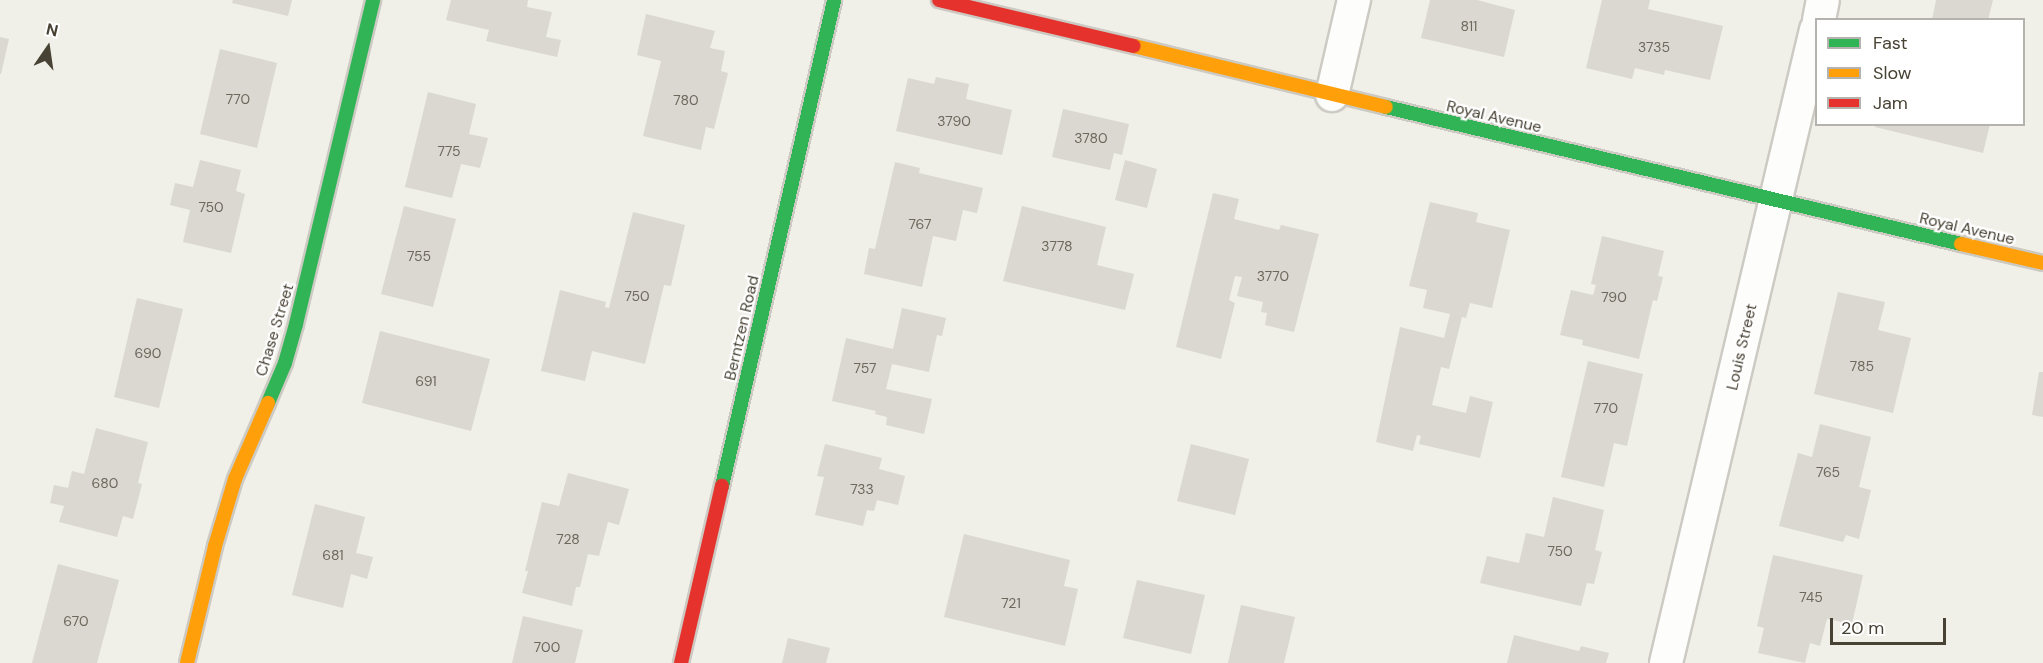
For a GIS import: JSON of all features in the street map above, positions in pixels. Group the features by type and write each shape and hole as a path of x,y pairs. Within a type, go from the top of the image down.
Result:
{"street":[{"name":"Chase Street","path":"187,663 215,546 235,479 285,363 297,324 374,0"},
{"name":"Berntzen Road","path":"681,663 834,0"},
{"name":"Royal Avenue","path":"939,0 2043,263"},
{"path":"1332,95 1354,0"},
{"path":"1820,18 1824,0"},
{"name":"Louis Street","path":"1666,663 1815,34"}],"building":[{"path":"233,0 292,0 288,16 232,3"},
{"path":"451,0 528,0 527,7 552,12 546,37 561,40 557,57 486,41 489,30 446,20"},
{"path":"1430,0 1477,0 1515,10 1504,57 1421,38"},
{"path":"1602,0 1650,0 1648,9 1723,26 1710,80 1665,70 1664,75 1635,68 1632,79 1586,68"},
{"path":"1936,0 1993,0 1988,18 1932,18"},
{"path":"646,14 715,31 710,48 725,51 721,71 728,73 714,129 706,127 701,150 643,136 661,61 637,55"},
{"path":"0,37 9,39 1,74 0,74"},
{"path":"220,49 277,63 257,148 200,134"},
{"path":"936,77 969,84 966,99 1012,110 1002,155 896,131 908,78 934,84"},
{"path":"428,92 476,104 469,134 488,138 480,168 461,164 452,198 405,187"},
{"path":"1063,109 1129,124 1122,155 1114,153 1110,170 1052,157"},
{"path":"1875,126 1990,126 1983,153"},
{"path":"200,160 241,170 236,191 245,194 231,253 183,242 190,210 170,205 175,183 193,187"},
{"path":"1125,160 1157,169 1147,208 1115,200"},
{"path":"895,162 920,168 919,173 983,188 977,213 963,210 956,241 933,236 922,287 864,274 869,248 875,249"},
{"path":"1213,193 1239,199 1234,219 1279,230 1281,225 1319,234 1294,332 1265,325 1267,313 1261,312 1263,302 1237,296 1242,277 1235,276 1229,300 1235,303 1221,359 1176,347"},
{"path":"1430,202 1478,213 1476,222 1510,230 1492,308 1470,303 1466,318 1462,317 1449,369 1441,367 1432,405 1466,413 1470,396 1493,402 1480,458 1419,444 1421,436 1417,435 1413,451 1376,442 1400,327 1444,338 1450,314 1423,308 1427,290 1409,286"},
{"path":"404,206 456,219 433,307 381,294"},
{"path":"1022,206 1106,227 1097,265 1134,274 1125,310 1003,281"},
{"path":"633,212 685,225 671,286 664,285 645,364 592,351 585,381 541,371 560,290 606,302 605,307 609,308"},
{"path":"1602,236 1664,251 1658,276 1663,277 1657,301 1653,300 1639,359 1582,345 1583,340 1560,335 1571,290 1593,295 1596,285 1591,284"},
{"path":"1838,292 1885,302 1878,330 1911,338 1893,413 1814,394"},
{"path":"137,298 183,309 159,408 114,397"},
{"path":"902,308 946,318 942,336 937,335 929,372 892,364 886,389 932,399 924,434 886,425 887,417 875,414 876,411 832,401 846,338 893,349"},
{"path":"380,331 490,359 471,431 362,403"},
{"path":"1588,361 1643,374 1627,446 1614,443 1604,487 1561,477"},
{"path":"2039,372 2043,372 2043,417 2032,415"},
{"path":"1820,424 1871,437 1859,487 1871,490 1859,539 1846,535 1843,542 1779,526 1798,453 1812,457"},
{"path":"96,428 148,442 138,483 142,484 133,519 123,516 117,537 59,522 64,506 50,503 54,485 68,488 72,471 84,474"},
{"path":"825,444 882,458 879,469 905,476 898,505 877,500 874,511 867,510 863,526 815,515 824,477 817,476"},
{"path":"1191,444 1249,459 1235,515 1177,501"},
{"path":"568,473 629,489 619,525 608,522 599,556 588,554 580,587 576,587 572,606 522,593 542,502 559,506"},
{"path":"1553,497 1604,510 1595,550 1602,552 1594,584 1587,583 1581,606 1480,583 1487,556 1519,563 1526,533 1544,537"},
{"path":"315,504 365,517 356,553 373,557 367,579 351,574 343,608 292,595"},
{"path":"964,534 1070,560 1064,586 1078,589 1065,646 944,617"},
{"path":"1773,555 1863,575 1852,624 1827,619 1820,646 1810,643 1805,663 1758,653 1764,628 1757,626"},
{"path":"58,564 119,580 97,663 32,663"},
{"path":"1137,580 1205,595 1191,654 1123,638"},
{"path":"1241,605 1295,617 1284,663 1228,663"},
{"path":"523,616 583,630 575,663 512,663"},
{"path":"1514,635 1579,651 1581,646 1609,653 1606,663 1507,663"},
{"path":"788,638 830,648 826,663 782,663"}],"traffic: fast":[{"path":"268,403 285,363 296,324 373,0"},
{"path":"722,486 834,0"},
{"path":"1386,107 1961,244"}],"traffic: slow":[{"path":"1134,46 1386,107"},
{"path":"1961,244 2043,263"},
{"path":"187,663 215,546 235,479 268,403"}],"traffic: jam":[{"path":"939,0 1134,46"},
{"path":"681,663 722,486"}]}
